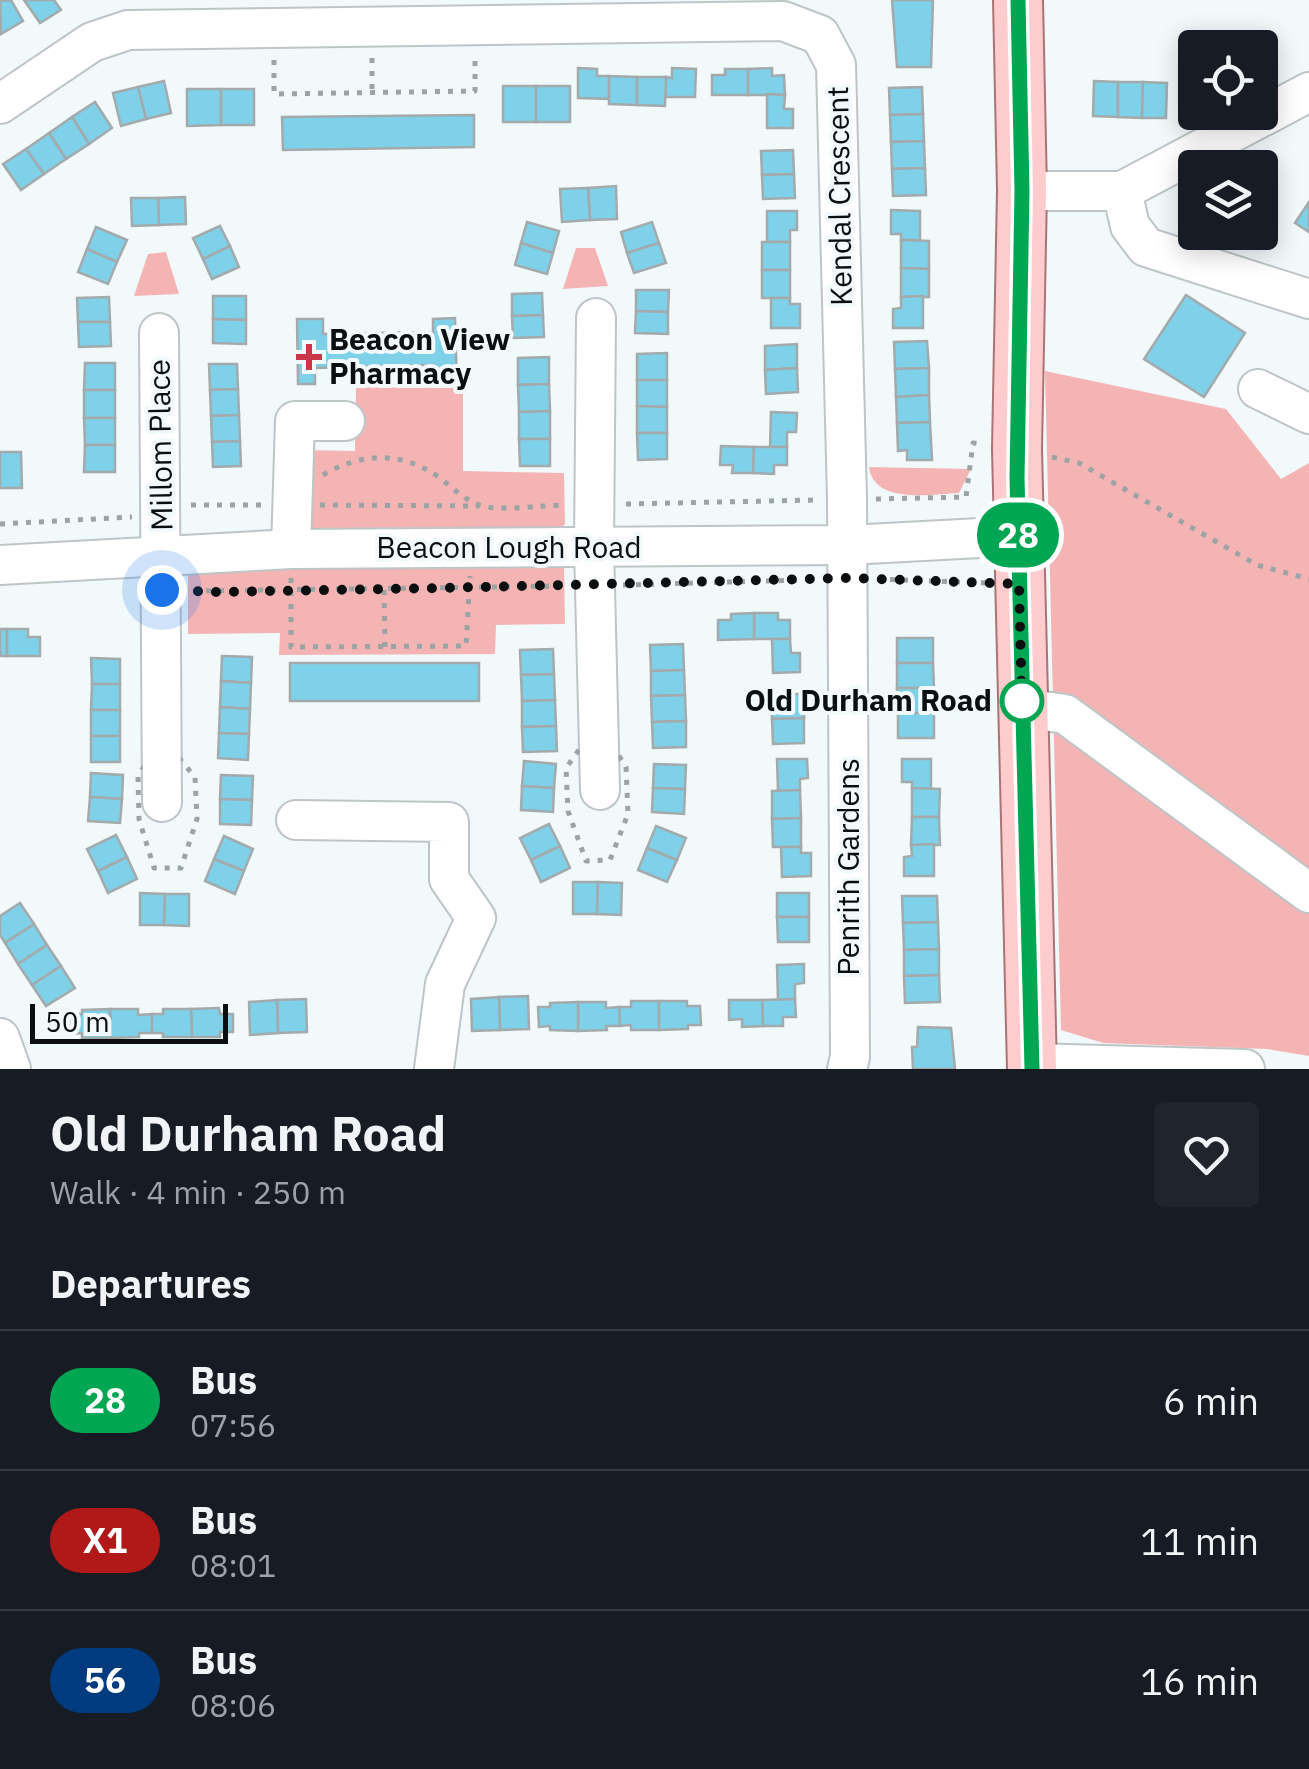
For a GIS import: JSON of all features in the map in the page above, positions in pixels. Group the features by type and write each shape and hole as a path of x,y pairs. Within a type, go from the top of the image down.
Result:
{"main road":[{"path":"1018,0 1022,191 1018,536 1032,1066"}],"street":[{"name":"Kendal Crescent","path":"0,104 113,32 212,13 274,27 783,21 820,35 836,65 848,562"},
{"path":"1022,191 1122,191 1309,92"},
{"path":"1122,191 1130,226 1146,247 1309,299"},
{"path":"596,318 594,548 600,790"},
{"name":"Millom Place","path":"159,334 162,802"},
{"path":"1258,389 1309,414"},
{"path":"291,549 296,421 345,421"},
{"name":"Beacon Lough Road","path":"0,565 162,573 291,549 472,548 594,548 848,562 1018,536"},
{"name":"Penrith Gardens","path":"847,1069 848,562"},
{"path":"1022,708 1065,714 1309,894"},
{"path":"296,820 449,822 449,879 476,918 446,984 434,1069"},
{"path":"0,1038 11,1069"},
{"path":"1032,1066 1245,1069"}],"path":[{"path":"274,27 274,94 475,92 476,24"},
{"path":"0,524 129,518 162,505 482,506 966,497 973,443 1079,463 1256,565 1309,578"},
{"path":"292,504 312,481 343,463 369,456 406,461 438,476 460,496 482,506"},
{"path":"291,549 291,647 385,647 466,646 472,548"},
{"path":"162,573 291,590 595,586 848,562 1019,584"},
{"path":"384,589 385,647"}],"shaded area":[{"path":"576,248 595,248 608,286 563,289"},
{"path":"166,252 179,294 134,296 148,254"},
{"path":"1045,371 1226,409 1281,479 1309,463 1309,1056 1267,1049 1103,1043 1061,1030"},
{"path":"356,387 463,388 463,471 564,473 565,524 559,530 301,536 303,450 355,451"},
{"path":"869,467 971,469 959,493 906,495 881,487"},
{"path":"564,563 565,624 496,625 495,654 279,655 280,633 188,634 188,571"}],"building":[{"path":"11,0 23,21 1,34 0,1"},
{"path":"24,0 54,0 61,10 40,23"},
{"path":"892,0 933,0 931,67 897,67"},
{"path":"578,68 597,69 597,76 609,76 609,99 578,98"},
{"path":"672,68 696,69 695,97 665,97 666,77 672,78"},
{"path":"772,68 772,76 784,75 785,95 748,95 748,69"},
{"path":"725,69 748,69 748,95 712,95 712,75 725,75"},
{"path":"609,76 637,77 637,105 609,104"},
{"path":"637,77 666,77 665,106 637,105"},
{"path":"164,81 171,113 146,119 138,87"},
{"path":"1094,81 1118,82 1118,117 1093,116"},
{"path":"1118,82 1143,82 1142,118 1118,117"},
{"path":"1143,82 1167,83 1166,118 1142,118"},
{"path":"503,86 536,86 536,122 503,122"},
{"path":"536,86 570,86 570,122 536,122"},
{"path":"138,87 146,119 121,126 113,93"},
{"path":"922,87 923,114 890,115 889,88"},
{"path":"187,89 221,89 221,125 187,126"},
{"path":"221,89 254,89 254,125 221,125"},
{"path":"767,94 785,95 784,109 793,109 793,128 767,128"},
{"path":"95,102 112,128 89,144 72,117"},
{"path":"923,114 924,141 891,142 890,115"},
{"path":"474,115 474,147 283,150 282,117"},
{"path":"72,117 89,144 66,159 49,133"},
{"path":"49,133 66,159 44,174 26,149"},
{"path":"924,141 925,168 892,169 891,142"},
{"path":"26,149 44,174 21,190 3,164"},
{"path":"793,150 794,174 762,175 761,151"},
{"path":"925,168 926,195 893,196 892,169"},
{"path":"794,174 795,198 763,199 762,175"},
{"path":"616,186 617,219 590,220 588,188"},
{"path":"588,188 590,220 562,222 560,189"},
{"path":"185,197 186,224 159,225 158,198"},
{"path":"131,198 158,198 159,225 132,226"},
{"path":"1309,202 1309,232 1295,223"},
{"path":"891,210 920,211 920,240 901,240 901,234 891,234"},
{"path":"767,211 797,211 797,230 790,230 790,242 767,242"},
{"path":"527,222 559,231 553,253 521,243"},
{"path":"652,222 659,243 627,253 621,232"},
{"path":"220,226 230,246 203,259 193,238"},
{"path":"96,227 127,240 117,262 87,249"},
{"path":"901,240 929,241 929,269 901,268"},
{"path":"762,242 790,242 790,270 762,270"},
{"path":"521,243 553,253 547,274 515,265"},
{"path":"659,243 666,263 634,273 627,253"},
{"path":"230,246 239,267 212,279 203,259"},
{"path":"87,249 117,262 108,284 78,272"},
{"path":"901,268 929,269 929,297 901,297"},
{"path":"762,270 790,270 790,298 762,298"},
{"path":"636,290 669,290 668,312 636,311"},
{"path":"542,293 543,315 512,316 512,294"},
{"path":"1186,295 1245,333 1204,397 1144,359"},
{"path":"213,296 246,296 246,320 213,319"},
{"path":"923,296 923,328 893,328 893,309 901,308 901,297"},
{"path":"109,297 110,322 78,322 77,298"},
{"path":"771,298 790,298 790,304 800,304 800,328 771,328"},
{"path":"636,311 668,312 668,334 635,333"},
{"path":"543,315 544,337 513,338 512,316"},
{"path":"455,318 457,385 435,385 435,365 315,368 315,384 298,384 297,319 323,319 323,334 433,332 433,319"},
{"path":"213,319 246,320 246,344 213,343"},
{"path":"78,322 110,322 111,346 79,347"},
{"path":"927,341 929,368 895,369 894,342"},
{"path":"797,344 797,368 765,370 765,346"},
{"path":"667,353 667,380 637,380 637,354"},
{"path":"549,357 549,384 518,385 518,358"},
{"path":"85,363 115,363 115,390 84,390"},
{"path":"209,364 237,364 238,389 210,390"},
{"path":"797,368 798,392 766,394 765,370"},
{"path":"929,368 929,395 896,397 895,369"},
{"path":"637,380 667,380 667,407 637,406"},
{"path":"549,384 550,411 519,412 518,385"},
{"path":"238,389 239,415 211,416 210,390"},
{"path":"84,390 115,390 115,418 84,418"},
{"path":"929,395 930,422 897,423 896,397"},
{"path":"637,406 667,407 667,433 637,433"},
{"path":"550,411 550,439 519,439 519,412"},
{"path":"771,412 797,413 796,432 787,432 787,447 770,447"},
{"path":"239,415 240,441 212,442 211,416"},
{"path":"84,418 115,418 115,445 85,445"},
{"path":"930,422 932,460 907,460 907,450 898,451 897,423"},
{"path":"637,433 667,433 667,459 638,460"},
{"path":"519,439 550,439 550,466 520,466"},
{"path":"240,441 241,466 213,467 212,442"},
{"path":"85,445 115,445 115,472 84,472"},
{"path":"721,446 754,447 753,473 732,473 733,465 720,465"},
{"path":"754,447 787,447 787,465 774,465 774,474 753,473"},
{"path":"0,452 21,452 22,488 0,488"},
{"path":"754,613 778,613 778,620 790,620 790,639 754,639"},
{"path":"754,613 754,639 718,640 718,620 731,620 731,614"},
{"path":"0,629 7,629 7,656 0,656"},
{"path":"7,629 28,629 28,637 40,637 40,656 7,656"},
{"path":"897,638 933,638 933,663 897,663"},
{"path":"772,639 790,639 791,653 800,653 800,672 773,673"},
{"path":"683,644 684,670 651,671 650,645"},
{"path":"553,649 554,674 521,675 520,650"},
{"path":"222,656 252,657 251,683 221,681"},
{"path":"91,658 120,659 120,684 92,684"},
{"path":"290,663 479,663 479,701 290,701"},
{"path":"897,663 933,663 934,688 897,688"},
{"path":"684,670 685,695 651,696 651,671"},
{"path":"554,674 555,700 522,701 521,675"},
{"path":"221,681 251,683 250,709 220,707"},
{"path":"92,684 120,684 120,710 91,710"},
{"path":"897,688 934,688 934,713 898,713"},
{"path":"772,694 804,694 804,718 772,719"},
{"path":"685,695 686,721 652,722 651,696"},
{"path":"555,700 556,726 522,727 522,701"},
{"path":"220,707 250,709 249,734 219,733"},
{"path":"91,710 120,710 120,736 91,736"},
{"path":"898,713 934,713 934,738 898,738"},
{"path":"804,718 804,743 773,744 772,719"},
{"path":"686,721 686,747 653,748 652,722"},
{"path":"556,726 557,751 523,752 522,727"},
{"path":"219,733 249,734 248,760 218,758"},
{"path":"91,736 120,736 120,762 91,762"},
{"path":"777,759 807,759 808,778 800,779 800,790 778,791"},
{"path":"902,759 931,759 931,789 912,788 912,782 902,782"},
{"path":"524,761 556,764 554,788 522,786"},
{"path":"654,764 686,765 685,789 653,788"},
{"path":"91,773 123,775 122,799 90,797"},
{"path":"221,775 253,776 252,800 220,799"},
{"path":"522,786 554,788 553,812 521,810"},
{"path":"653,788 685,789 684,814 652,812"},
{"path":"912,788 940,789 939,817 912,817"},
{"path":"800,790 801,818 772,819 772,791"},
{"path":"90,797 122,799 120,823 88,821"},
{"path":"220,799 252,800 251,825 220,824"},
{"path":"912,817 939,817 940,845 911,845"},
{"path":"801,818 801,847 773,847 772,819"},
{"path":"549,824 560,846 531,860 520,838"},
{"path":"656,826 686,838 677,860 647,848"},
{"path":"116,835 127,857 98,871 87,849"},
{"path":"224,836 253,849 244,871 214,859"},
{"path":"934,844 934,876 904,876 904,857 912,856 911,845"},
{"path":"560,846 570,868 541,882 531,860"},
{"path":"781,847 801,847 801,853 811,853 811,876 782,877"},
{"path":"647,848 677,860 667,882 638,870"},
{"path":"127,857 137,879 108,893 98,871"},
{"path":"214,859 244,871 235,894 205,881"},
{"path":"573,882 598,882 597,914 573,914"},
{"path":"598,882 622,883 621,915 597,914"},
{"path":"140,893 165,894 164,925 140,925"},
{"path":"777,893 809,893 809,917 777,917"},
{"path":"165,894 189,894 189,926 164,925"},
{"path":"902,896 937,896 938,922 903,923"},
{"path":"20,903 34,924 5,943 0,935 0,916"},
{"path":"777,917 809,917 809,942 778,942"},
{"path":"938,922 939,949 904,950 903,923"},
{"path":"34,924 47,945 18,964 5,943"},
{"path":"47,945 61,966 32,985 18,964"},
{"path":"939,949 939,975 904,976 904,950"},
{"path":"804,964 804,983 795,984 795,999 778,1000 777,965"},
{"path":"61,966 75,988 46,1006 32,985"},
{"path":"939,975 940,1002 905,1003 904,976"},
{"path":"528,996 529,1029 500,1030 499,997"},
{"path":"499,997 500,1030 472,1031 471,999"},
{"path":"306,999 307,1032 278,1033 277,1000"},
{"path":"795,999 796,1017 783,1017 783,1026 763,1026 762,1000"},
{"path":"277,1000 278,1033 250,1035 249,1002"},
{"path":"729,1000 762,1000 763,1026 742,1027 742,1019 729,1020"},
{"path":"631,1001 659,1001 659,1030 620,1026 619,1007 631,1007"},
{"path":"659,1001 687,1001 687,1006 700,1006 701,1025 659,1030"},
{"path":"578,1002 606,1002 606,1008 619,1007 620,1026 578,1031"},
{"path":"578,1002 578,1031 539,1027 538,1007"},
{"path":"219,1008 220,1014 233,1014 233,1032 220,1032 220,1037 192,1037 191,1009"},
{"path":"110,1009 138,1009 138,1015 152,1014 152,1033 111,1038"},
{"path":"110,1009 111,1038 71,1034 71,1014"},
{"path":"163,1009 191,1009 192,1037 152,1033 152,1014 163,1014"},
{"path":"918,1027 951,1028 955,1069 913,1069 912,1047 917,1047"}],"bus line":[{"name":"28","path":"1018,0 1022,191 1017,478 1032,1069"}],"place":[{"name":"Beacon View Pharmacy","path":"309,357"},
{"name":"Old Durham Road","path":"1022,701"}],"route":[{"path":"162,590 595,586 848,578 1019,584 1022,708 1022,701"}]}
